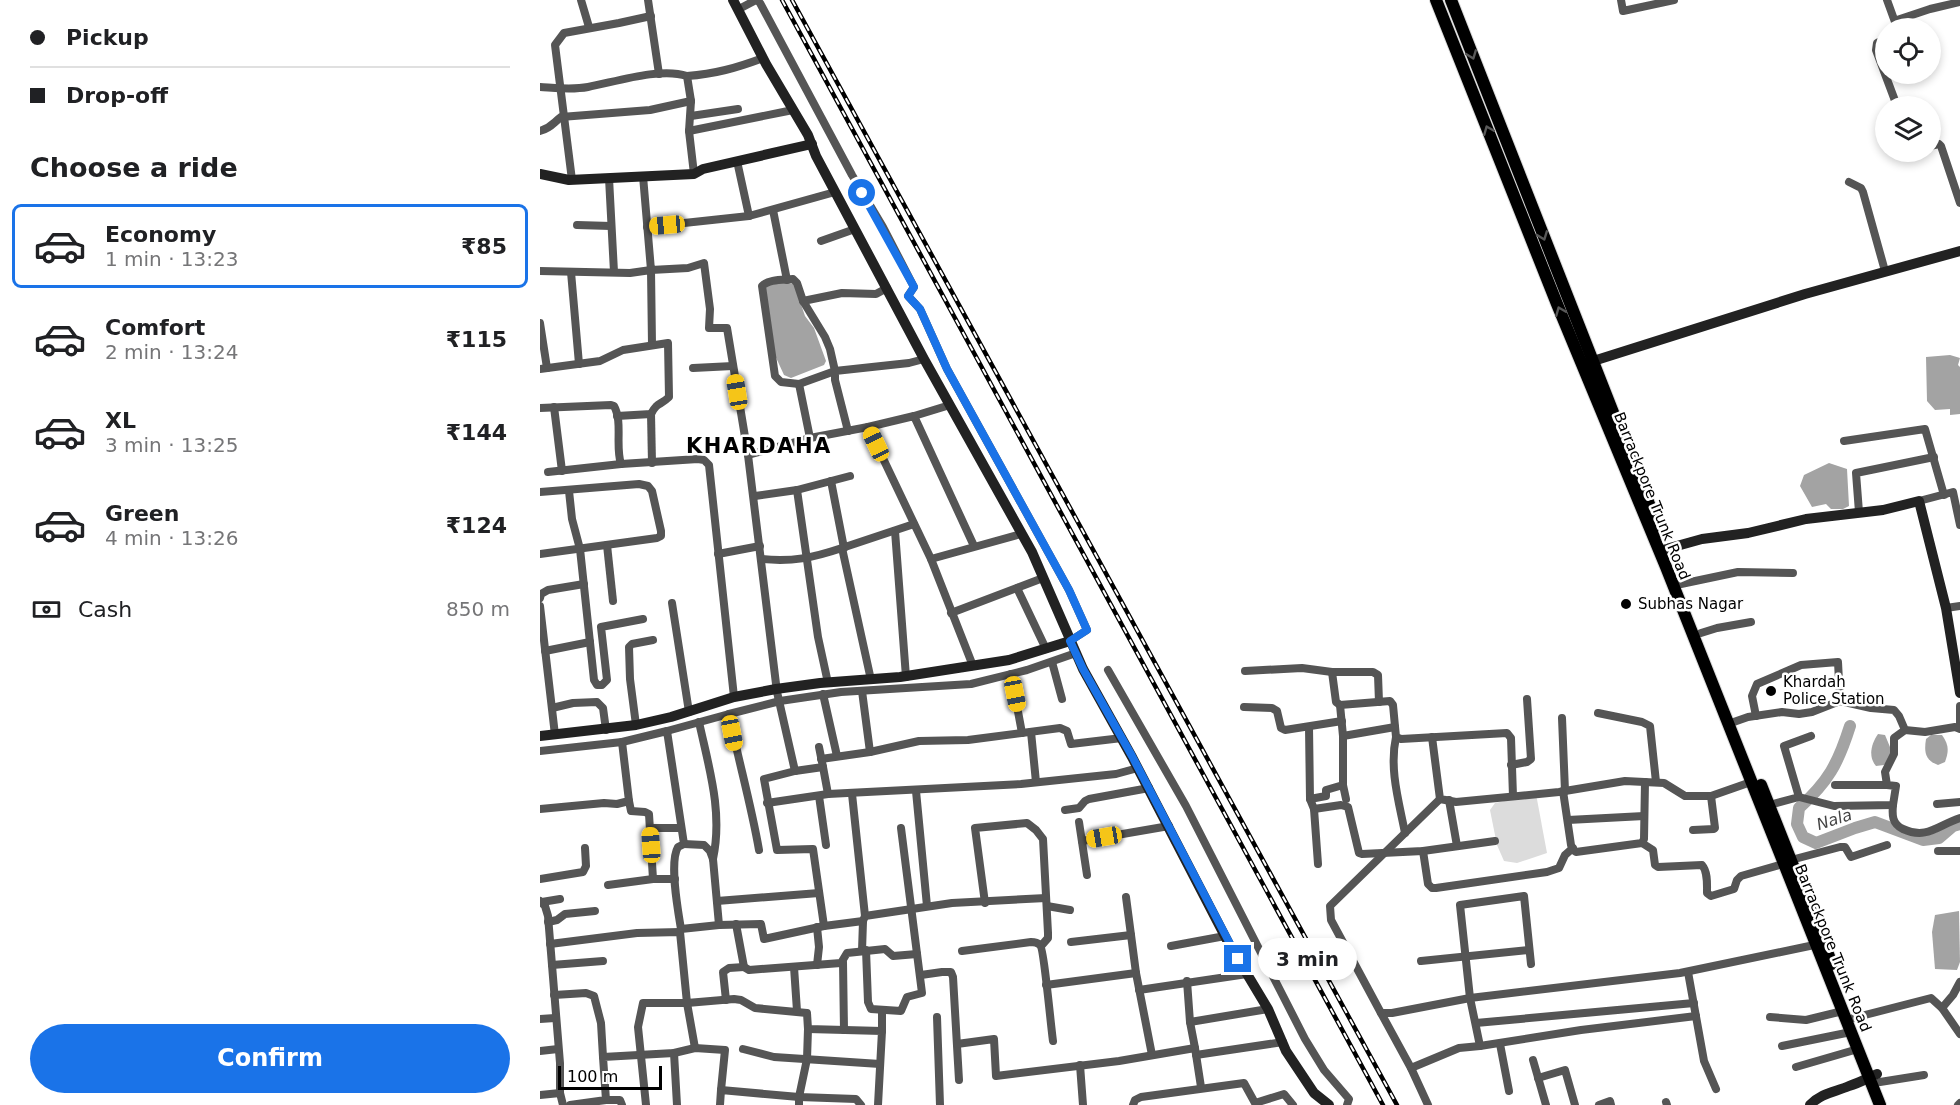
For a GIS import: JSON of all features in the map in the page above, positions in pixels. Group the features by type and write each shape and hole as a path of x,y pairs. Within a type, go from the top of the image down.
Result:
{"main road":[{"name":"Barrackpore Trunk Road","path":"1436,0 1701,633 1751,782 1787,862 1875,1078 1880,1105"},
{"name":"Barrackpore Trunk Road","path":"1450,0 1587,363 1732,723 1769,806 1787,862"},
{"name":"Barrackpore Trunk Road","path":"1848,1015 1851,1032 1858,1049 1889,1105"}],"street":[{"path":"581,0 589,27"},
{"path":"648,0 659,74"},
{"path":"540,752 622,742 729,714 778,695 828,683 906,676 1009,660 1070,641 1087,630 1069,590 947,369 920,309 908,296 914,287 757,0 736,5 812,144 924,359 1032,552 1070,641 1076,654 1149,788 1225,936 1268,1009 1282,1042 1308,1085 1329,1105"},
{"path":"1621,0 1623,11 1674,0"},
{"path":"1887,0 1893,18"},
{"path":"1908,18 1915,14 1959,5"},
{"path":"572,180 555,45 564,33 651,16"},
{"path":"540,87 586,88 659,74 687,76 710,74 763,58"},
{"path":"687,76 691,101 689,131 694,174"},
{"path":"540,131 551,127 564,117 650,110 691,101"},
{"path":"691,116 738,109"},
{"path":"689,131 793,110"},
{"path":"540,174 572,180 694,174 737,161 812,144"},
{"path":"1941,146 1960,203"},
{"path":"737,161 749,216"},
{"path":"643,176 651,270 652,345"},
{"path":"609,178 614,272"},
{"path":"1849,182 1861,188 1863,192 1885,272"},
{"path":"647,227 749,216 835,192"},
{"path":"773,210 787,280"},
{"path":"577,225 611,226"},
{"path":"820,241 855,230"},
{"path":"1587,363 1805,294 1960,251"},
{"path":"540,271 630,273 688,268 704,263 710,309 709,328 727,328 754,495 778,695 795,771"},
{"path":"571,272 579,364"},
{"path":"848,431 837,389 835,371 825,337 803,301 797,283 793,279 768,281 763,284 764,308 775,376 781,382 799,384 835,371 909,363 924,359"},
{"path":"803,301 842,293 876,294 887,288"},
{"path":"540,323 544,368 579,364 608,358 623,350 668,344 669,397 657,405 651,414 652,463"},
{"path":"693,368 733,366"},
{"path":"799,384 810,438"},
{"path":"540,408 611,405 616,410 621,464"},
{"path":"748,455 810,438 914,416 950,405"},
{"path":"554,407 562,471"},
{"path":"617,416 651,414"},
{"path":"914,416 974,546"},
{"path":"868,427 931,559 973,666"},
{"path":"1844,441 1925,429 1944,495"},
{"path":"1859,512 1856,473 1934,457"},
{"path":"548,472 698,459 704,460 709,465 734,697"},
{"path":"754,495 797,490 850,476"},
{"path":"831,481 871,680"},
{"path":"540,492 639,484 648,486 652,491 661,536 540,554"},
{"path":"797,490 818,637 828,683"},
{"path":"568,491 580,549 594,680 597,685 602,685 607,680 601,627 643,619"},
{"path":"1666,549 1702,539 1748,533 1806,519 1883,510 1957,492 1960,525"},
{"path":"1919,501 1956,648 1960,693"},
{"path":"761,559 778,561 807,559 914,524"},
{"path":"895,531 906,676"},
{"path":"931,559 1021,534"},
{"path":"607,545 613,601"},
{"path":"718,554 760,546"},
{"path":"1681,585 1738,572 1793,573"},
{"path":"951,613 1043,578"},
{"path":"540,598 541,594 548,590 584,584"},
{"path":"1017,588 1046,649"},
{"path":"672,603 688,712"},
{"path":"540,606 542,642 555,735"},
{"path":"1946,608 1960,606"},
{"path":"1701,633 1751,622"},
{"path":"636,725 628,647 652,640"},
{"path":"545,651 590,642"},
{"path":"540,736 636,725 734,697 823,694 971,684 1076,654"},
{"path":"1052,662 1062,699"},
{"path":"1756,716 1752,696 1757,684 1801,666 1838,662 1840,701"},
{"path":"1245,671 1302,668 1332,672 1374,672 1377,673 1379,702"},
{"path":"1108,670 1186,806 1305,1039 1324,1070 1349,1099 1347,1105"},
{"path":"1332,672 1336,702 1340,705 1343,736 1343,785 1346,800"},
{"path":"1011,674 1036,782"},
{"path":"862,691 870,752"},
{"path":"823,694 837,756"},
{"path":"1511,765 1531,759 1527,699"},
{"path":"1340,705 1390,701 1393,705 1396,737 1394,768 1405,833"},
{"path":"1732,723 1782,711 1799,714 1812,712 1840,701 1894,710 1905,730"},
{"path":"552,708 573,703 597,702 603,708 606,730"},
{"path":"1887,785 1885,772 1894,754 1894,738 1905,730 1925,732 1960,727 1960,706"},
{"path":"1244,707 1272,708 1277,711 1281,728 1285,730 1341,721"},
{"path":"1598,712 1650,726 1656,782"},
{"path":"729,714 742,777 752,808 759,850"},
{"path":"1562,718 1564,791 1573,848 1576,852 1642,843 1653,850 1655,865 1658,867 1702,865 1707,893 1710,895 1734,889 1741,876 1787,862 1840,847 1845,848 1851,857 1887,844"},
{"path":"699,722 716,799 717,841 713,859 719,925"},
{"path":"1309,727 1310,799 1314,809 1318,864"},
{"path":"1343,736 1395,727"},
{"path":"817,965 820,927 819,893 813,849 777,850 764,779 822,763 837,756 870,752 919,741 968,740 1064,728 1071,744 1122,738"},
{"path":"667,731 672,752 684,844"},
{"path":"1396,737 1401,739 1507,733 1510,738 1513,796"},
{"path":"1803,798 1784,746 1811,736"},
{"path":"1432,737 1444,799 1457,846"},
{"path":"622,742 631,812 647,812 653,879"},
{"path":"819,747 828,794"},
{"path":"767,803 828,794 991,787 1116,774 1138,768"},
{"path":"1444,799 1456,802 1564,791 1625,781 1664,783 1685,796 1711,796 1751,782"},
{"path":"1642,843 1645,782"},
{"path":"1310,799 1326,796 1326,790 1343,785"},
{"path":"1834,785 1896,786 1892,815 1894,823 1913,834 1923,834 1960,818"},
{"path":"1065,810 1079,808 1085,801 1149,788"},
{"path":"916,791 927,906"},
{"path":"852,794 864,919 864,951 869,1007 882,1011 901,1011 907,997 922,993 901,828"},
{"path":"819,796 826,845"},
{"path":"1693,830 1715,828 1711,796"},
{"path":"1769,806 1803,798 1834,806 1893,805"},
{"path":"1428,1105 1411,1068 1331,920 1329,910 1332,903 1444,799"},
{"path":"540,809 604,803 617,804 629,801"},
{"path":"1937,804 1960,802"},
{"path":"1314,809 1346,805 1350,811 1359,853 1385,854 1423,851 1495,841"},
{"path":"1568,820 1644,816"},
{"path":"1079,822 1087,875"},
{"path":"985,903 975,828 1027,823 1043,839 1048,938 1041,946"},
{"path":"1082,841 1169,826"},
{"path":"650,828 681,828"},
{"path":"694,1048 676,898 675,851 684,844 707,846 713,859"},
{"path":"540,879 583,872 586,866 585,848"},
{"path":"1423,851 1428,884 1436,888 1547,873 1559,868 1565,855 1573,848"},
{"path":"1938,851 1960,851"},
{"path":"608,885 653,879 675,879"},
{"path":"717,901 819,893"},
{"path":"1126,897 1136,974 1152,1055"},
{"path":"1480,1046 1470,998 1460,905 1524,897 1531,964"},
{"path":"560,899 541,902 550,944 563,1105"},
{"path":"550,944 736,924 761,924 764,939 927,906 1046,902 1070,910"},
{"path":"545,918 557,920 565,914 595,910"},
{"path":"736,924 744,967"},
{"path":"1071,942 1131,935"},
{"path":"1171,946 1225,936"},
{"path":"962,951 1038,943 1041,946 1045,963 1053,1041"},
{"path":"1381,1013 1392,1013 1470,998 1688,972 1820,944"},
{"path":"844,1030 843,962 845,955 885,949 891,956 896,957 917,954"},
{"path":"1421,961 1529,950"},
{"path":"552,965 603,961"},
{"path":"726,1000 724,970 843,962"},
{"path":"794,967 796,1011"},
{"path":"921,975 951,972 953,977 959,1080"},
{"path":"1688,972 1704,1061 1716,1089"},
{"path":"1046,986 1136,974"},
{"path":"1139,990 1187,981 1247,974"},
{"path":"1942,1008 1949,1001 1958,980"},
{"path":"1187,981 1190,1022 1201,1087"},
{"path":"554,995 586,993 594,996 601,1023 606,1100"},
{"path":"1770,1017 1806,1020 1848,1015 1931,998 1942,1008 1960,1034"},
{"path":"646,1105 639,1027 643,1003 726,1000 741,1000 755,1008 807,1013 807,1059 799,1101"},
{"path":"1476,1023 1694,1003"},
{"path":"1190,1022 1268,1009"},
{"path":"878,1105 882,1011"},
{"path":"1411,1068 1459,1048 1696,1016"},
{"path":"937,1017 940,1105"},
{"path":"540,1019 555,1018"},
{"path":"808,1029 882,1031"},
{"path":"1782,1046 1851,1032"},
{"path":"957,1044 994,1039 996,1076 1152,1055 1282,1042"},
{"path":"1500,1044 1509,1090"},
{"path":"603,1058 674,1053 694,1048 725,1050 720,1105"},
{"path":"540,1051 558,1049"},
{"path":"742,1049 774,1057 880,1064"},
{"path":"1796,1067 1858,1049"},
{"path":"674,1053 677,1105"},
{"path":"1533,1060 1546,1105"},
{"path":"1080,1065 1083,1105"},
{"path":"1538,1078 1564,1070 1575,1105"},
{"path":"1810,1105 1814,1100 1830,1091 1875,1078 1924,1075"},
{"path":"1133,1105 1135,1100 1141,1097 1201,1087 1244,1083 1256,1103 1284,1094 1293,1105"},
{"path":"721,1090 799,1101 856,1099 860,1105"},
{"path":"540,1095 561,1093"},
{"path":"570,1105 616,1099 620,1100 622,1105"},
{"path":"1599,1105 1610,1101 1611,1105"}],"shaded area":[{"path":"779,281 794,284 805,316 814,328 826,361 824,365 791,378 784,375 773,351 765,287"},
{"path":"1950,355 1960,358 1958,365 1960,367 1960,414 1950,415 1950,409 1935,410 1927,401 1926,357"},
{"path":"1829,463 1847,469 1849,506 1843,509 1831,509 1826,504 1812,507 1800,486 1804,475"},
{"path":"1878,734 1885,735 1892,758 1884,765 1876,766 1871,750"},
{"path":"1931,735 1942,735 1947,745 1945,762 1938,765 1930,761 1925,752 1926,739"},
{"path":"1536,794 1547,853 1517,863 1504,861 1497,845 1490,810 1495,803"},
{"path":"1959,911 1960,962 1957,970 1935,969 1932,932 1935,915"}],"waterway":[{"name":"Nala","path":"1850,726 1831,772 1818,790 1799,808 1797,824 1803,837 1816,843 1875,822 1923,840 1939,838 1953,826 1960,824"}],"railway":[{"path":"782,0 1383,1105"},
{"path":"792,0 1397,1105"}],"place":[{"name":"Subhas Nagar","path":"1626,604"},
{"name":"Khardah Police Station","path":"1771,691"}],"district":[{"name":"KHARDAHA","path":"759,446"}],"route":[{"path":"862,193 883,227 914,287 908,296 920,309 947,369 1069,590 1087,630 1070,641 1083,669 1132,756 1238,959"}]}
